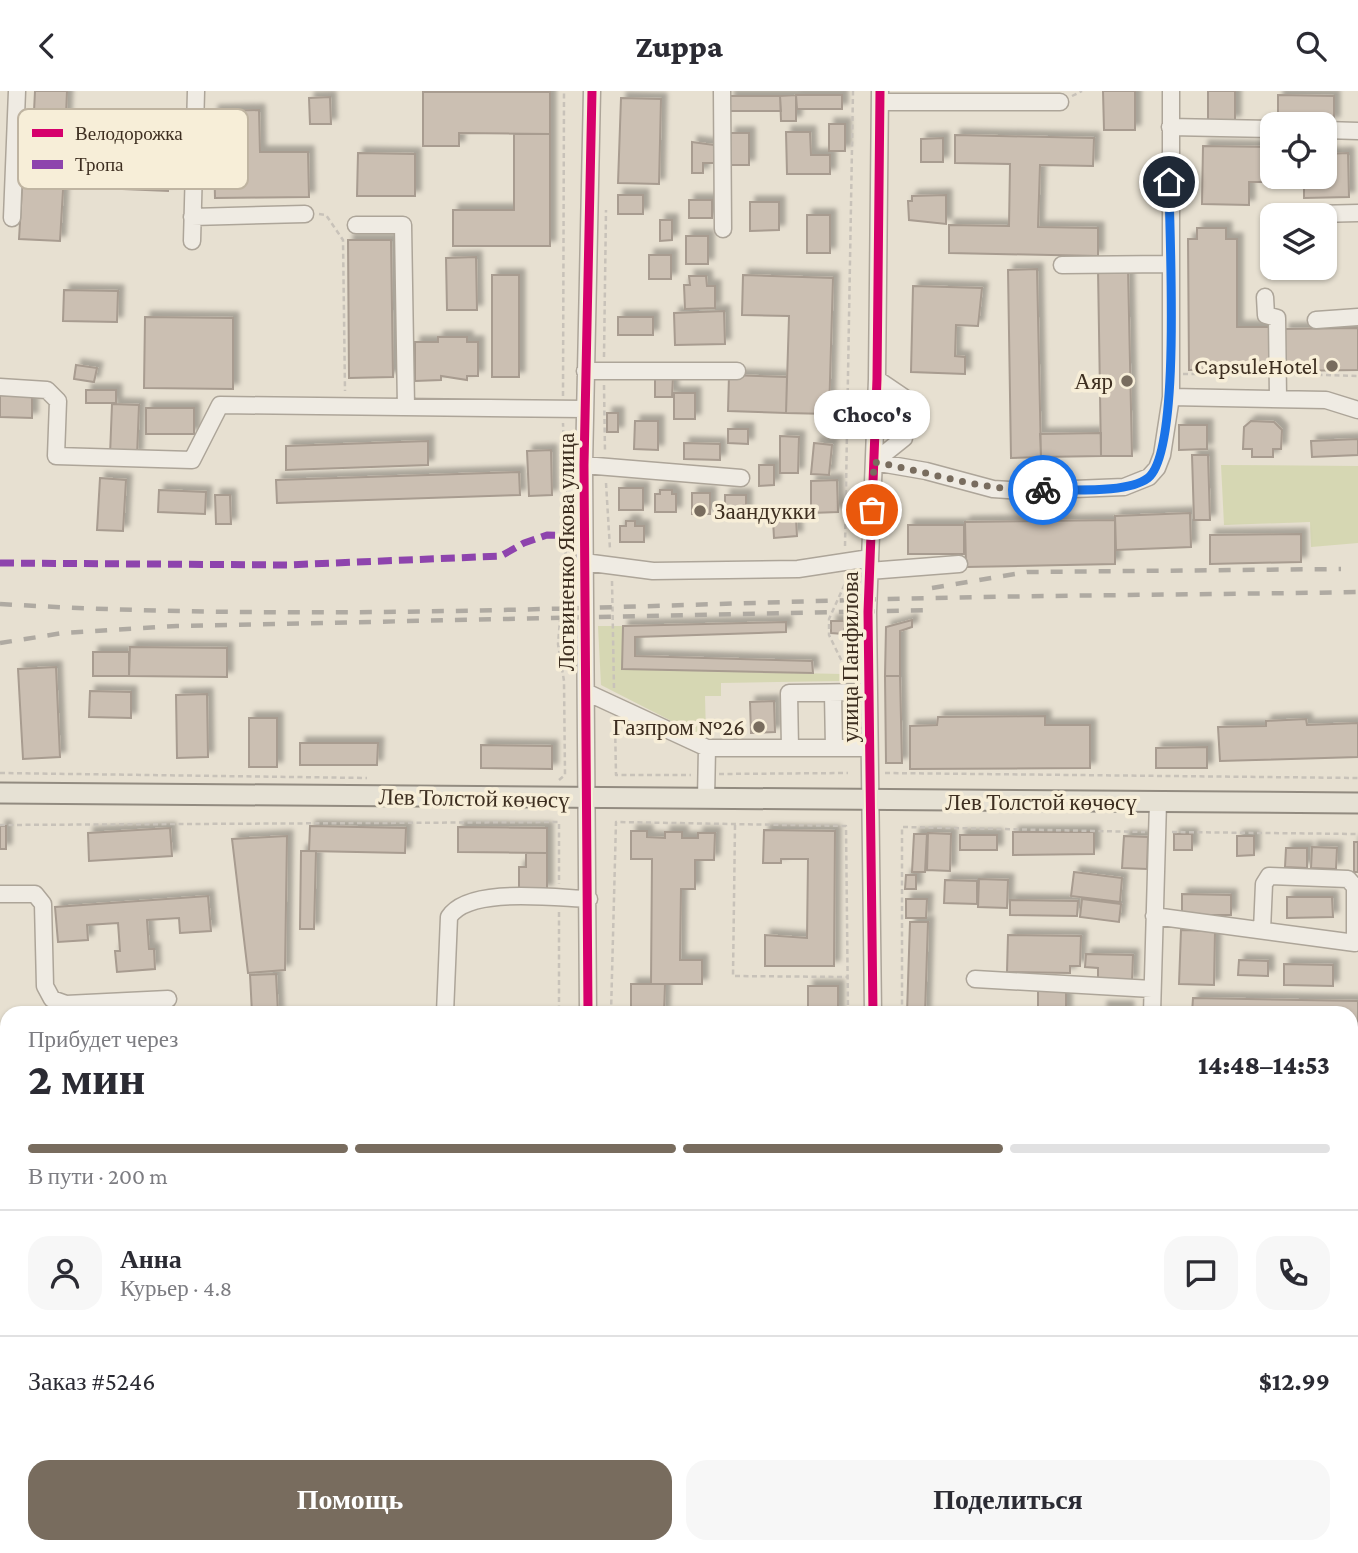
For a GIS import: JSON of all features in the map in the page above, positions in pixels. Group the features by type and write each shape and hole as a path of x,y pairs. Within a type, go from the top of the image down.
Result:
{"main road":[{"name":"Лев Толстой көчөсү","path":"0,793 1358,803"}],"street":[{"path":"12,218 17,91"},
{"path":"196,91 196,109"},
{"name":"Логвиненко Якова улица","path":"588,1006 584,465 592,91"},
{"path":"722,91 723,229"},
{"path":"874,462 926,471 993,489 1124,487 1149,477 1157,468 1162,455 1171,397 1171,91"},
{"path":"880,96 1060,101"},
{"name":"улица Панфилова","path":"873,1006 868,692 877,379 880,96"},
{"path":"1170,127 1260,129"},
{"path":"1337,130 1358,131"},
{"path":"192,241 193,189"},
{"path":"1337,213 1358,213"},
{"path":"192,217 305,214"},
{"path":"356,225 403,225 406,407"},
{"path":"1062,265 1169,264"},
{"path":"1265,297 1266,315 1277,318 1278,398"},
{"path":"1316,320 1358,317"},
{"path":"585,371 737,371"},
{"path":"874,462 904,438 905,398 877,379"},
{"path":"0,387 47,390 58,401 56,456 192,460 220,405 585,409"},
{"path":"1171,397 1326,400 1358,410"},
{"path":"584,465 741,478"},
{"path":"584,562 653,572 798,569 848,562 870,565 959,564"},
{"path":"586,692 707,748 868,748"},
{"path":"790,748 789,693 868,692"},
{"path":"833,693 834,748"},
{"path":"706,799 707,748"},
{"name":"Лев Толстой көчөсү","path":"1152,1006 1158,802"},
{"path":"1154,916 1357,944 1355,887 1348,879 1269,876 1264,884 1262,930"},
{"path":"0,894 35,894 43,904 45,986 52,999 66,1003 168,999"},
{"path":"445,1006 449,917 455,907 464,902 488,898 589,899"},
{"path":"975,979 1152,989"},
{"path":"1358,1410 1358,1417"}],"path":[{"path":"559,780 565,775 564,681 558,644 567,536 563,409 564,91"},
{"path":"851,692 851,677 829,635 829,619 848,578 845,545 853,91"},
{"path":"606,203 605,466 611,565 616,775 848,773"},
{"path":"305,214 326,215 343,240 345,406"},
{"path":"0,773 377,778"},
{"path":"881,773 1358,778"},
{"path":"0,825 559,822 559,1006"},
{"path":"611,1006 615,822 846,826 848,1006"},
{"path":"735,825 733,976 847,977"},
{"path":"902,1006 902,827 1358,834"}],"green space":[{"path":"1221,465 1358,466 1358,543 1311,547 1310,522 1224,525"},
{"path":"598,626 623,626 622,669 842,674 841,681 721,683 721,696 705,696 706,735 697,734 601,685"}],"building":[{"path":"35,91 67,91 66,109 34,109"},
{"path":"1103,91 1135,91 1135,130 1104,130"},
{"path":"1208,91 1235,91 1235,121 1208,121"},
{"path":"423,92 550,92 550,134 459,133 459,146 423,146"},
{"path":"796,95 842,95 842,109 797,109"},
{"path":"796,95 796,121 781,121 780,96"},
{"path":"1278,95 1334,96 1334,112 1278,112"},
{"path":"729,96 780,96 781,111 730,111"},
{"path":"330,97 331,124 310,124 309,98"},
{"path":"621,98 661,99 659,184 618,183"},
{"path":"248,110 259,110 260,152 308,152 309,197 215,198 215,189 248,189"},
{"path":"829,124 845,124 845,151 829,151"},
{"path":"786,132 810,132 811,155 830,155 830,174 787,174"},
{"path":"730,133 749,133 749,165 730,165"},
{"path":"514,134 550,134 550,246 453,246 453,210 514,210"},
{"path":"955,135 1094,138 1093,166 1040,165 1038,227 1098,228 1098,256 949,253 949,225 1009,226 1010,164 955,163"},
{"path":"943,138 943,162 921,162 921,139"},
{"path":"692,142 714,145 714,163 703,163 703,173 692,173"},
{"path":"1203,146 1260,147 1260,182 1249,182 1249,205 1202,204"},
{"path":"358,153 415,154 415,196 357,196"},
{"path":"1337,153 1348,153 1349,197 1304,198 1304,189 1337,189"},
{"path":"22,189 63,189 60,241 19,239"},
{"path":"122,189 168,189 168,191"},
{"path":"618,195 643,195 643,214 618,214"},
{"path":"946,195 946,224 909,220 908,201 912,201 912,196"},
{"path":"689,200 712,200 712,218 689,218"},
{"path":"750,202 779,202 779,230 750,231"},
{"path":"807,215 830,215 830,253 807,253"},
{"path":"660,220 672,220 672,240 660,241"},
{"path":"1197,228 1226,228 1226,239 1237,239 1237,327 1270,327 1270,369 1189,370 1188,239 1197,239"},
{"path":"686,236 708,236 708,264 686,264"},
{"path":"348,240 391,240 393,377 349,378"},
{"path":"649,255 671,255 671,279 649,279"},
{"path":"476,257 477,310 447,310 446,258"},
{"path":"1037,269 1041,457 1011,458 1008,270"},
{"path":"1098,269 1128,269 1132,456 1101,456"},
{"path":"492,275 519,275 519,377 492,377"},
{"path":"743,275 833,278 829,414 786,413 789,316 742,315"},
{"path":"689,276 706,276 707,286 715,286 715,308 685,309 684,285 690,285"},
{"path":"913,286 982,288 978,326 956,325 955,356 965,357 965,374 911,372"},
{"path":"64,290 118,291 117,322 63,321"},
{"path":"724,311 725,344 675,345 674,313"},
{"path":"145,317 233,318 233,389 144,388"},
{"path":"618,317 653,317 653,335 618,335"},
{"path":"1358,328 1358,370 1284,371 1284,329"},
{"path":"438,337 467,337 467,342 478,342 478,376 467,376 467,380 441,376 441,380 415,381 415,342 438,342"},
{"path":"76,365 97,368 94,382 74,379"},
{"path":"729,375 787,377 786,413 728,411"},
{"path":"655,376 673,376 672,397 655,397"},
{"path":"86,390 116,390 116,403 86,403"},
{"path":"674,393 695,393 695,419 674,419"},
{"path":"0,395 32,396 32,418 0,417"},
{"path":"112,404 139,405 137,456 110,455"},
{"path":"146,408 194,408 194,434 146,434"},
{"path":"607,413 618,413 618,432 607,432"},
{"path":"635,421 658,421 658,450 634,449"},
{"path":"1251,421 1274,422 1282,430 1281,449 1273,449 1273,457 1252,457 1252,449 1243,449 1244,427"},
{"path":"1179,425 1207,425 1207,449 1179,450"},
{"path":"728,429 748,429 748,444 728,443"},
{"path":"1101,433 1101,456 1041,457 1040,434"},
{"path":"780,436 799,437 798,473 780,473"},
{"path":"1358,439 1358,455 1312,457 1311,441"},
{"path":"428,441 428,465 286,470 286,446"},
{"path":"684,443 720,444 720,460 684,459"},
{"path":"814,443 832,445 829,475 811,474"},
{"path":"551,450 552,495 529,496 527,451"},
{"path":"1192,455 1208,455 1210,520 1194,520"},
{"path":"759,465 774,465 774,485 759,486"},
{"path":"519,472 520,495 277,503 276,480"},
{"path":"100,478 126,480 123,531 97,530"},
{"path":"837,480 838,512 811,513 811,481"},
{"path":"619,488 643,488 643,510 619,510"},
{"path":"159,490 206,492 205,514 158,512"},
{"path":"660,490 672,490 672,494 676,494 676,512 655,512 655,494 660,494"},
{"path":"692,493 710,493 710,514 692,514"},
{"path":"215,495 230,495 231,524 216,524"},
{"path":"725,495 746,495 746,513 725,513"},
{"path":"1190,513 1191,547 1116,550 1115,516"},
{"path":"796,519 797,536 774,538 773,520"},
{"path":"1115,520 1115,564 966,567 965,522"},
{"path":"626,521 635,521 635,526 644,526 644,542 620,542 620,526 626,526"},
{"path":"908,525 964,525 964,554 908,554"},
{"path":"1301,534 1301,562 1210,564 1210,535"},
{"path":"912,620 912,627 900,631 900,676 885,676 886,627"},
{"path":"831,621 844,621 844,634 831,633"},
{"path":"786,622 786,632 635,637 635,656 812,661 813,673 622,669 623,626"},
{"path":"130,647 227,648 227,677 129,676"},
{"path":"93,652 129,652 129,676 93,676"},
{"path":"56,667 60,757 23,759 18,669"},
{"path":"885,676 900,676 902,763 886,763"},
{"path":"90,691 131,692 131,718 89,717"},
{"path":"207,694 208,757 177,758 176,695"},
{"path":"774,701 775,732 751,733 750,702"},
{"path":"1045,716 1045,725 1090,725 1090,768 910,769 910,726 937,725 938,717"},
{"path":"249,718 277,718 277,767 249,767"},
{"path":"1306,719 1307,725 1358,723 1358,757 1220,761 1218,727 1266,726 1266,721"},
{"path":"300,743 378,743 377,765 300,765"},
{"path":"481,745 552,746 552,769 481,768"},
{"path":"1207,747 1207,768 1156,768 1156,748"},
{"path":"0,826 6,826 6,849 0,849"},
{"path":"310,826 406,828 405,853 309,851"},
{"path":"458,827 547,828 547,853 458,852"},
{"path":"170,828 172,856 89,861 88,833"},
{"path":"764,830 835,831 834,966 765,966 765,935 807,938 808,859 781,859 781,863 763,863"},
{"path":"631,831 647,831 647,837 665,838 665,832 682,832 682,838 698,838 698,833 715,833 714,860 695,860 695,889 681,889 680,960 702,960 702,984 651,984 652,859 631,859"},
{"path":"1013,832 1094,832 1094,854 1013,855"},
{"path":"928,833 951,834 950,871 927,870"},
{"path":"914,834 927,834 925,872 912,872"},
{"path":"1174,834 1192,834 1192,850 1174,850"},
{"path":"960,835 997,835 997,850 960,850"},
{"path":"287,836 285,970 248,973 232,839"},
{"path":"1124,836 1148,837 1147,869 1122,868"},
{"path":"1237,836 1254,836 1254,855 1237,856"},
{"path":"1354,842 1358,842 1358,872 1354,872"},
{"path":"1312,847 1337,848 1336,869 1311,868"},
{"path":"1286,848 1307,848 1307,868 1285,867"},
{"path":"301,851 316,851 314,929 300,929"},
{"path":"526,853 547,853 547,890 519,889 519,867 526,867"},
{"path":"1074,872 1122,878 1120,902 1071,896"},
{"path":"906,875 916,875 916,889 905,889"},
{"path":"979,879 1008,880 1007,908 978,907"},
{"path":"945,880 977,881 977,904 944,903"},
{"path":"1182,894 1231,895 1231,915 1182,915"},
{"path":"208,896 211,931 180,933 179,918 147,920 149,949 154,949 155,969 117,972 115,951 120,951 118,923 87,925 88,940 58,942 55,907"},
{"path":"1287,897 1332,897 1333,917 1287,918"},
{"path":"906,899 927,899 926,918 906,918"},
{"path":"1082,899 1121,904 1119,922 1080,917"},
{"path":"1010,900 1078,901 1077,916 1010,915"},
{"path":"910,922 928,922 925,1006 907,1006"},
{"path":"1181,930 1215,931 1214,985 1179,984"},
{"path":"1008,935 1081,936 1080,966 1070,966 1070,973 1007,972"},
{"path":"1086,954 1133,955 1132,982 1098,981 1098,968 1085,967"},
{"path":"1239,960 1268,961 1268,976 1238,975"},
{"path":"1284,964 1333,965 1333,986 1284,985"},
{"path":"276,974 278,1006 252,1006 250,975"},
{"path":"631,984 665,984 664,1006 631,1006"},
{"path":"808,986 838,986 838,1006 808,1006"},
{"path":"1038,990 1066,990 1066,1006 1038,1006"},
{"path":"1193,998 1358,1001 1358,1006 1192,1006"}],"railway":[{"path":"932,588 1027,572 1341,569"},
{"path":"0,604 213,612 320,612 916,598 1358,592"},
{"path":"0,643 63,633 177,626 931,610"}],"marked path":[{"path":"0,563 287,565 501,556 524,543 547,535 584,536"}],"cycle path":[{"path":"588,1006 584,465 592,91"},
{"path":"873,1006 868,612 877,379 880,91"}],"way so far":[{"path":"872,510 874,462 926,471 993,489 1043,490"}],"place":[{"name":"CapsuleHotel","path":"1332,366"},
{"name":"Аяр","path":"1127,381"},
{"name":"Choco's","path":"872,510"},
{"name":"Заандукки","path":"700,511"},
{"name":"Газпром №26","path":"759,727"}],"route":[{"path":"1043,490 1124,487 1149,477 1157,468 1162,455 1171,397 1169,182"}]}
